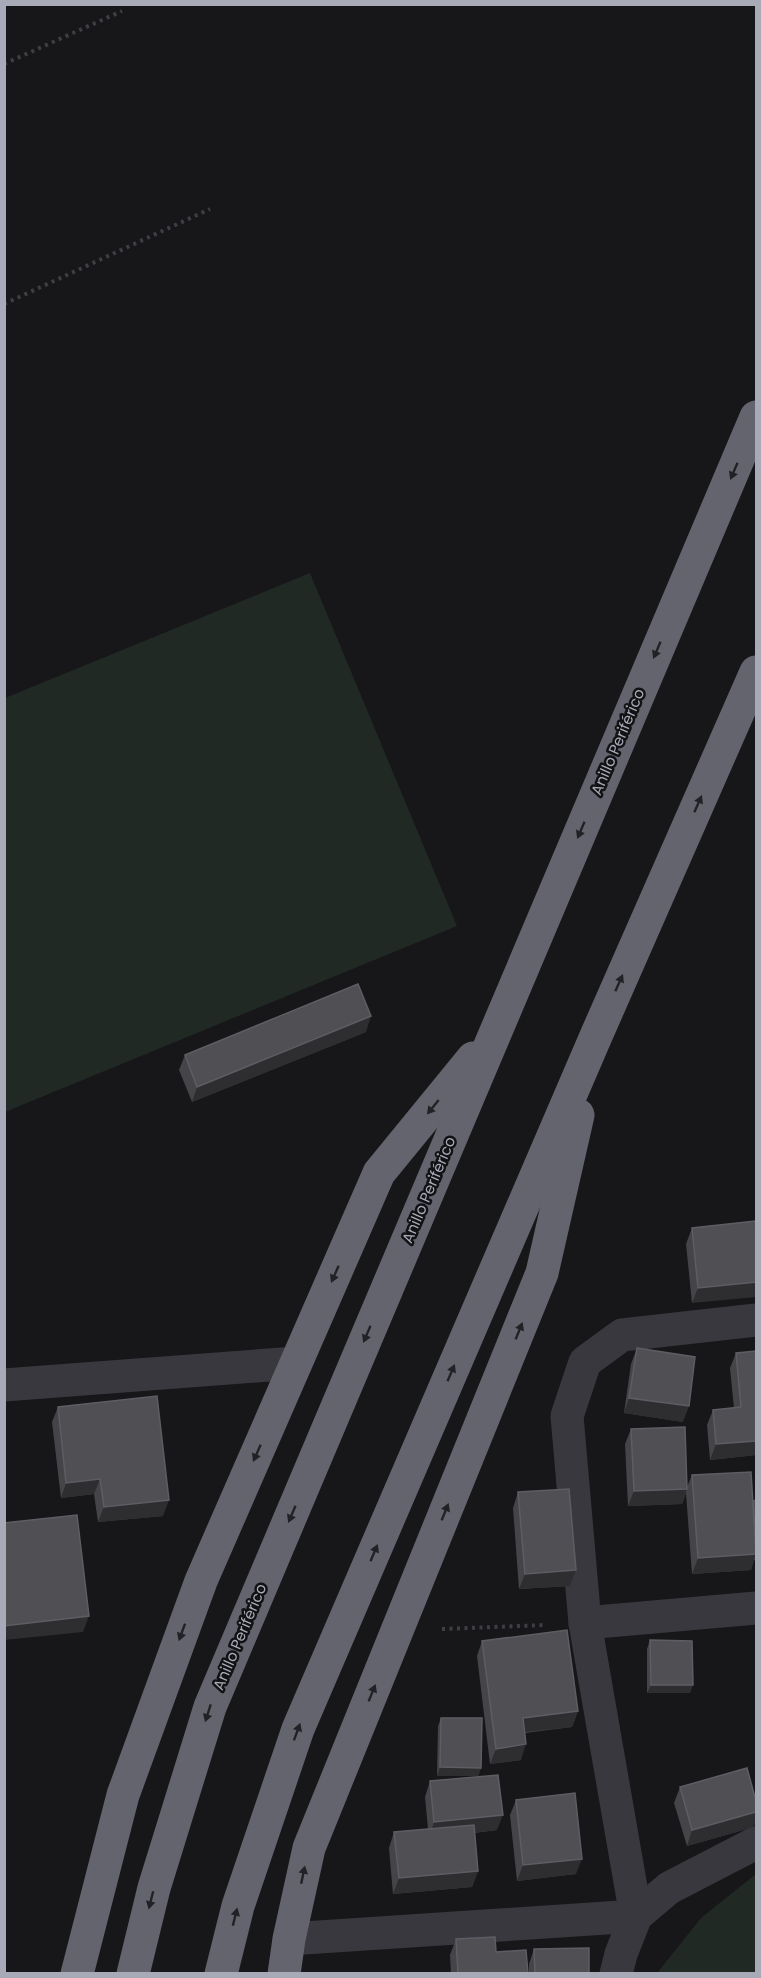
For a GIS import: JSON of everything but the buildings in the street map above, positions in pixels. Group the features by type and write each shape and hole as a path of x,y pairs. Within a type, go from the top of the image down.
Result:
{"highway":[{"name":"Anillo Periférico","path":"133,1974 154,1888 210,1707 756,417"},
{"path":"221,1974 238,1906 298,1729 596,1036 756,672"},
{"path":"77,1974 123,1794 201,1581 379,1173 496,1029"},
{"path":"284,1974 289,1939 309,1848 542,1273 596,1036"}],"street":[{"path":"636,1916 585,1623 567,1416 585,1362 621,1335 756,1320"},
{"path":"4,1385 297,1363"},
{"path":"585,1623 756,1608"},
{"path":"616,1974 636,1916 669,1888 756,1843"},
{"path":"289,1939 636,1916"}],"path":[{"path":"4,64 122,11"},
{"path":"4,304 210,209"},
{"path":"397,1631 585,1623"}],"shaded area":[{"path":"310,573 457,926 5,1112 5,698"},
{"path":"756,1874 756,1973 657,1973 701,1918"}]}
